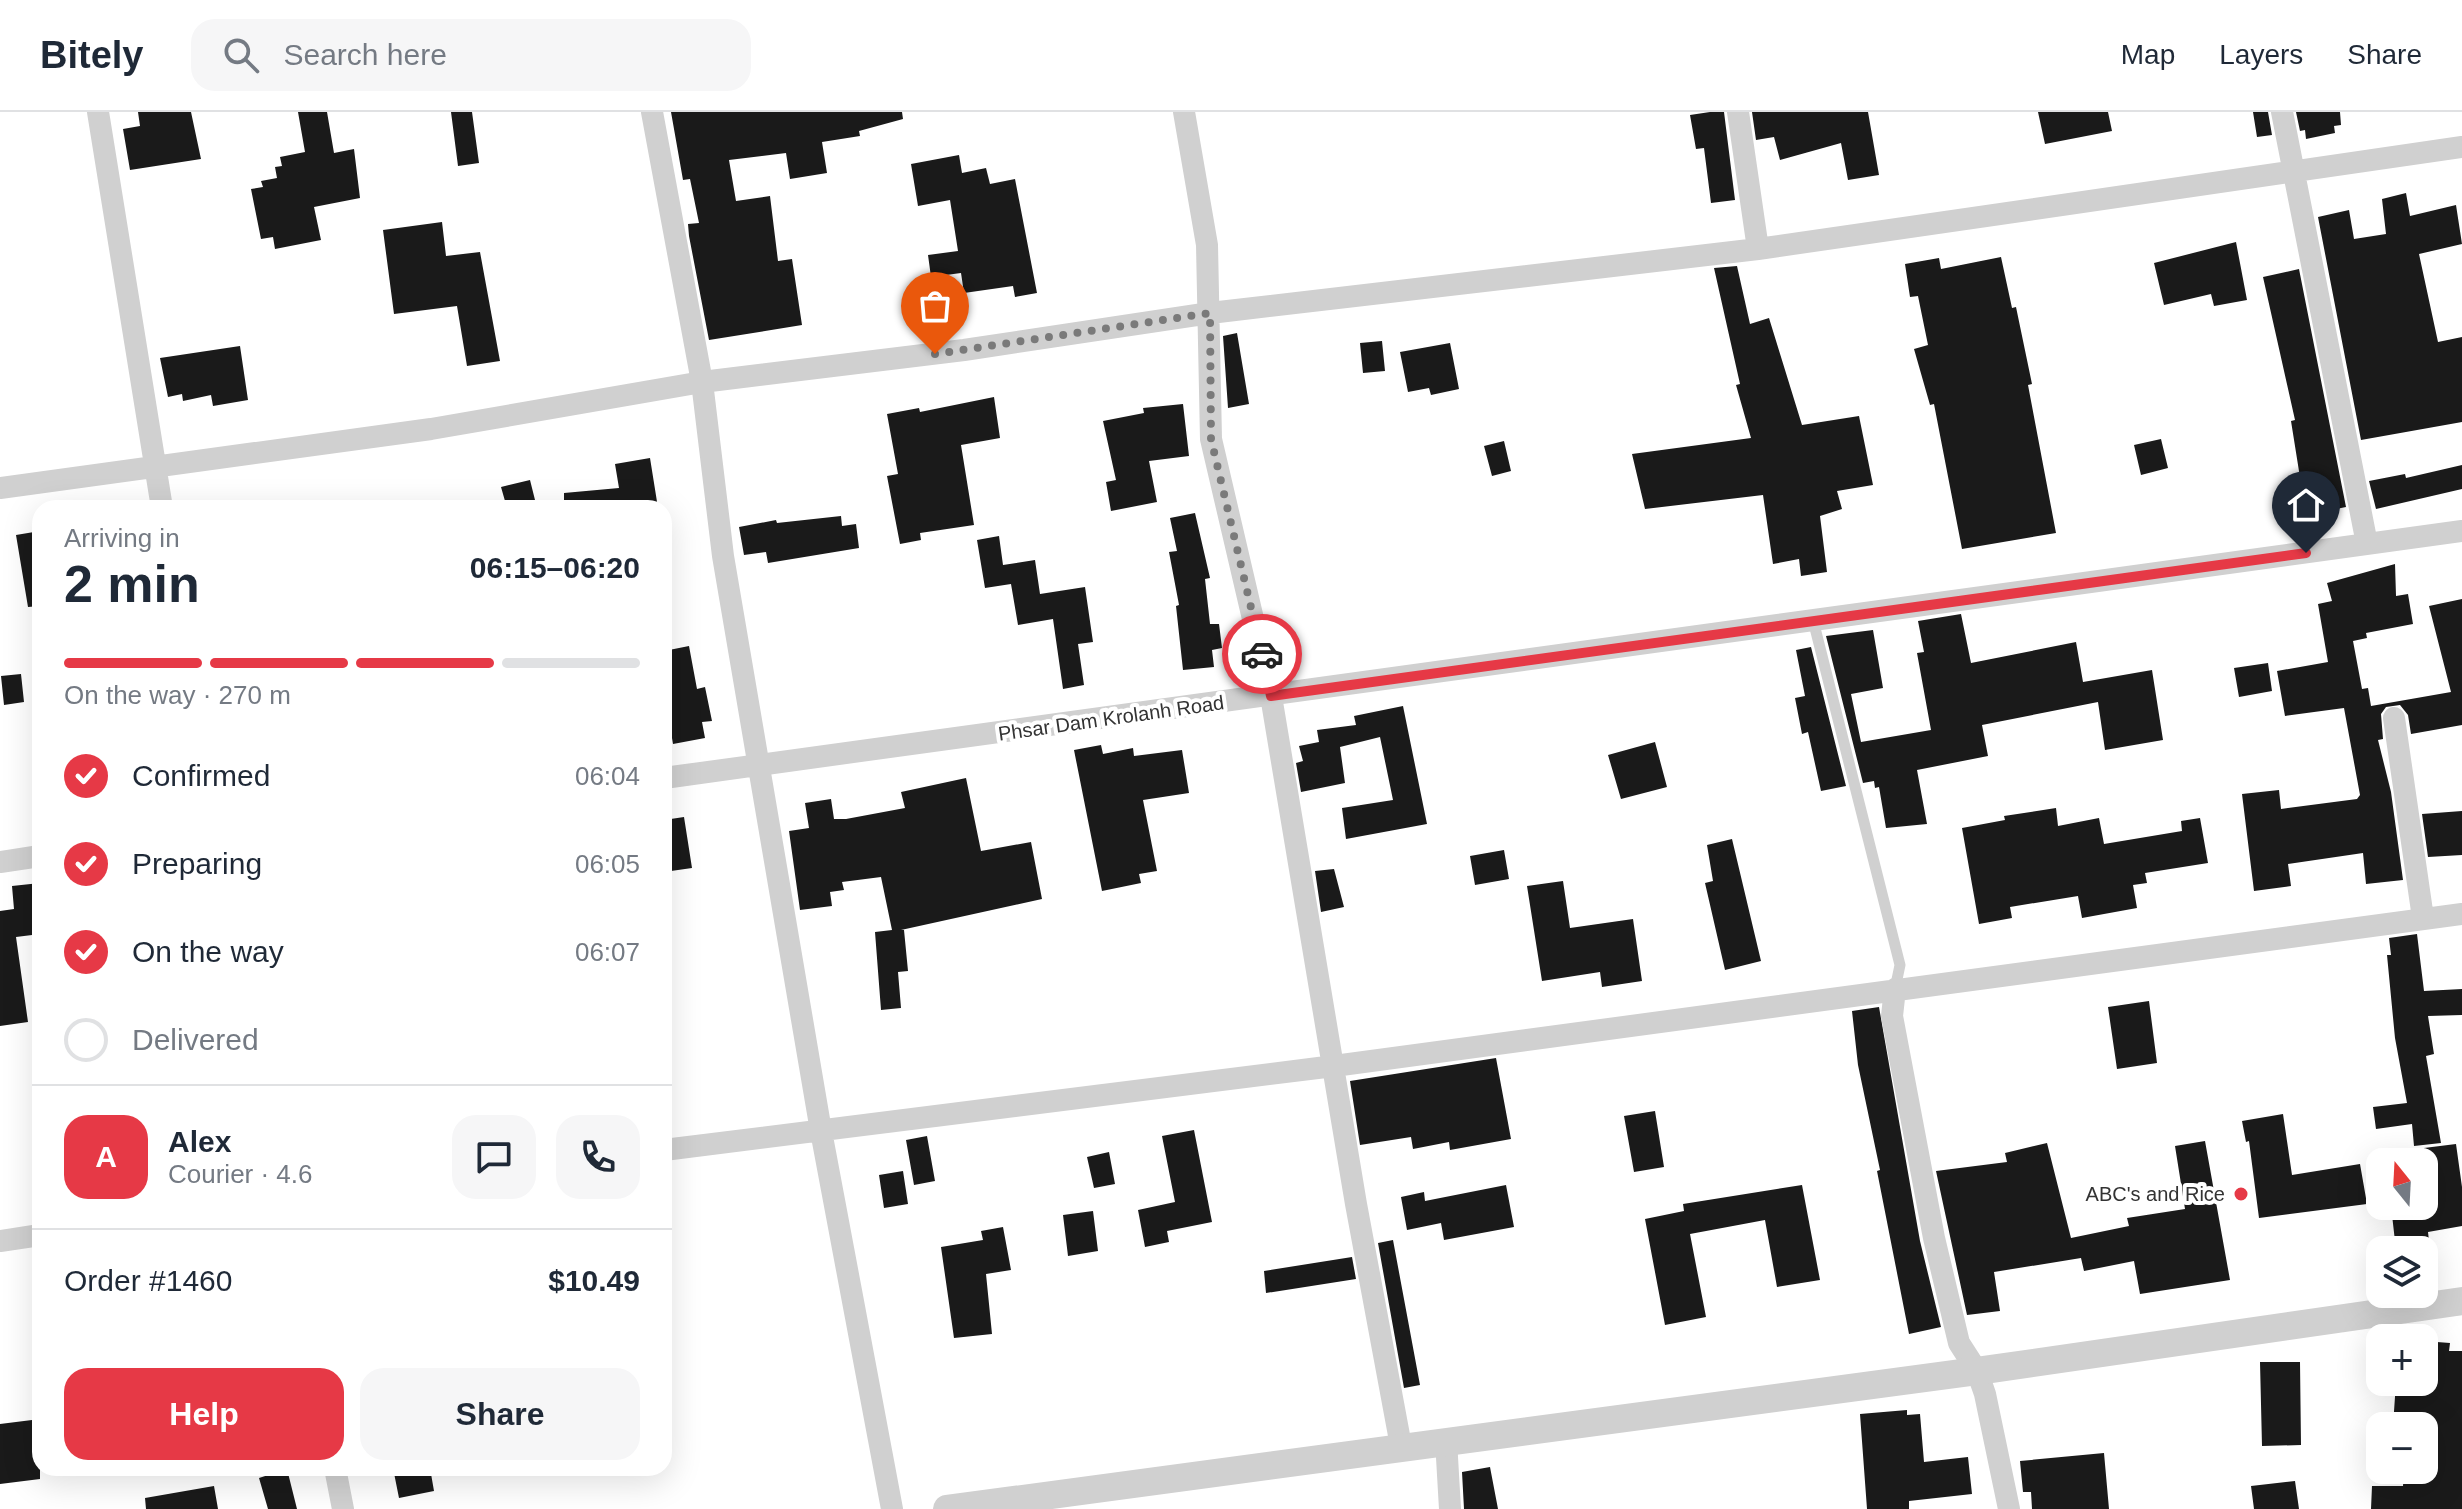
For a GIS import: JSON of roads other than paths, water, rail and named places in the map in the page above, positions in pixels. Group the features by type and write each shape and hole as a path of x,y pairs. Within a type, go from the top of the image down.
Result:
{"street":[{"path":"98,112 161,500"},
{"path":"652,112 702,382 723,556 821,1131 892,1509"},
{"path":"1184,112 1207,245 1211,439 1271,696 1401,1446"},
{"path":"1738,112 1758,249"},
{"path":"2282,112 2367,544"},
{"path":"0,488 157,464 431,429 702,382 964,350 1210,313 1758,249 2293,174 2462,147"},
{"name":"Phsar Dam Krolanh Road","path":"672,777 2462,531"},
{"path":"2394,718 2423,918"},
{"path":"0,862 32,857"},
{"path":"672,1149 1334,1066 2462,914"},
{"path":"1895,989 1892,1016 1934,1238 1959,1343 1977,1371 2009,1509"},
{"path":"0,1241 32,1236"},
{"path":"947,1509 1977,1371 2462,1301"},
{"path":"1446,1440 1450,1509"},
{"path":"337,1476 343,1509"}],"lane":[{"path":"1813,620 1900,965 1895,989"}],"place":[{"name":"ABC's and Rice","path":"2241,1194"}]}
